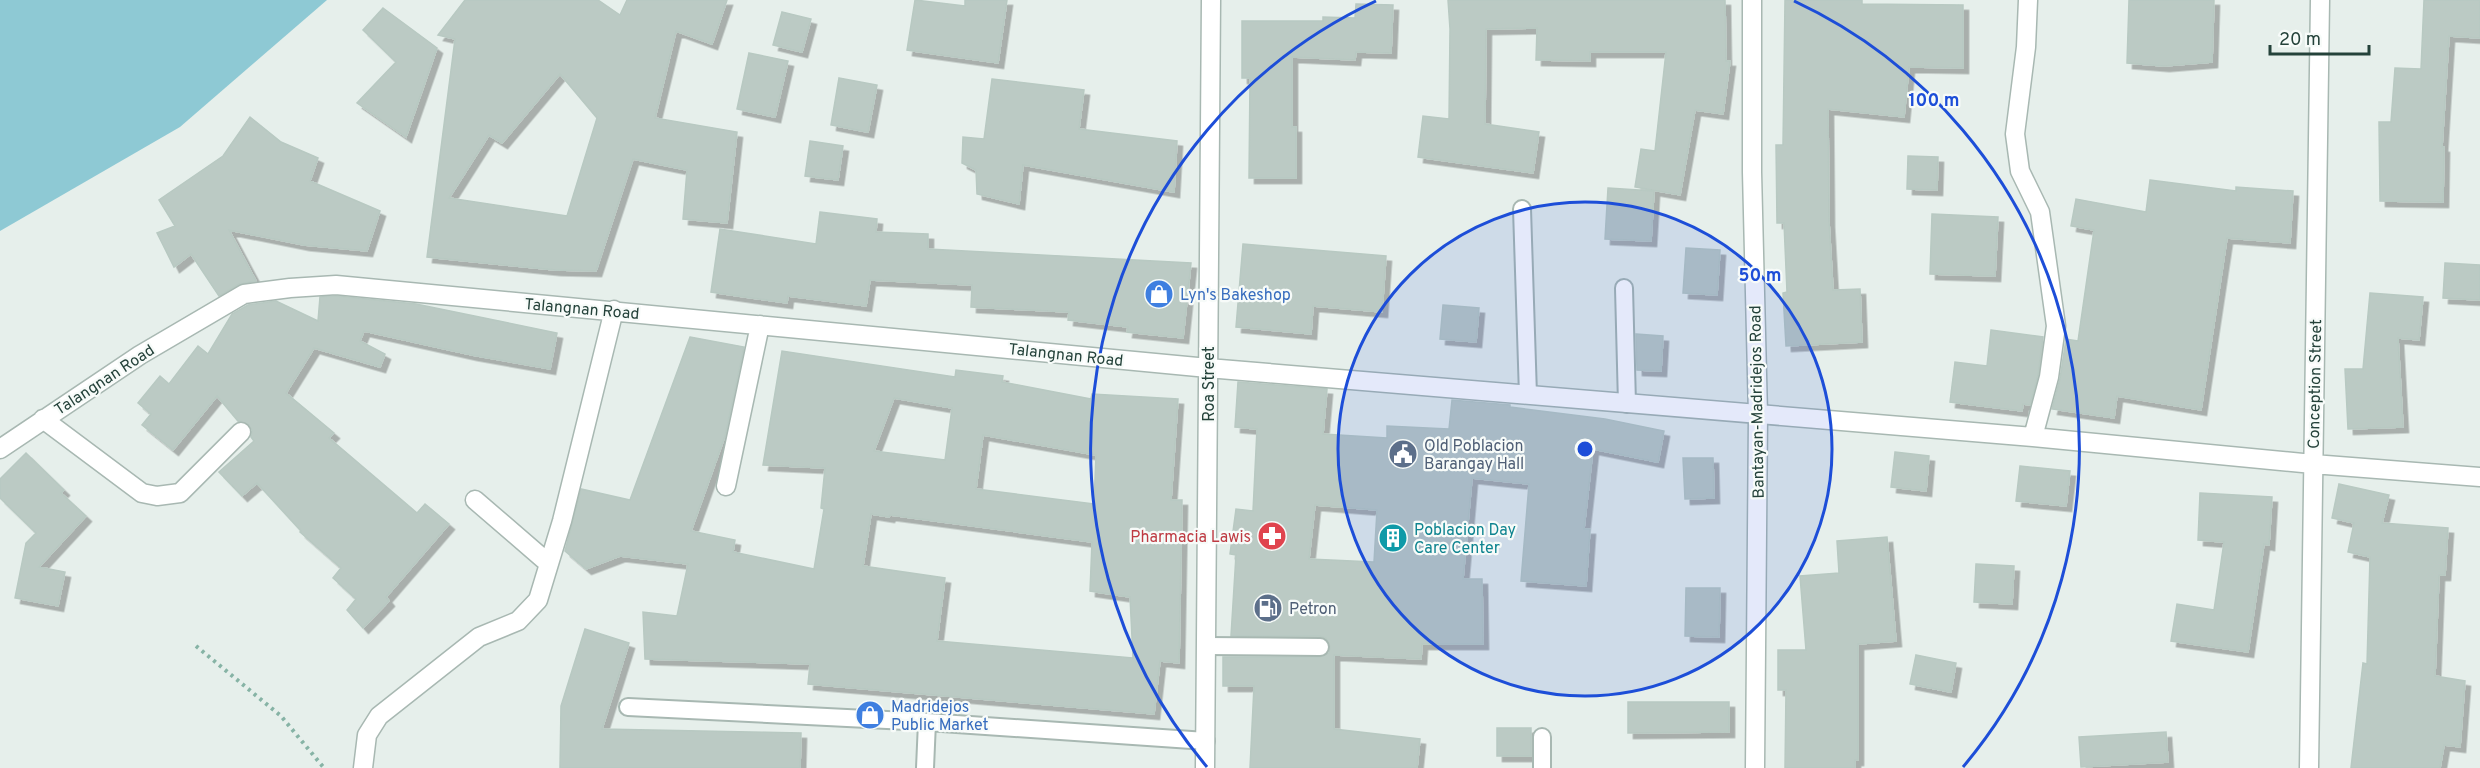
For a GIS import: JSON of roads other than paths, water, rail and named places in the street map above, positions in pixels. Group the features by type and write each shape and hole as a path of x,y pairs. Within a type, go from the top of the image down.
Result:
{"street":[{"name":"Roa Street","path":"1205,768 1211,0"},
{"name":"Bantayan-Madridejos Road","path":"1752,0 1752,172 1758,415 1755,768"},
{"path":"2028,0 2026,47 2015,134 2020,171 2040,212 2056,326 2049,377 2033,437"},
{"name":"Conception Street","path":"2309,768 2320,0"},
{"name":"Talangnan Road","path":"0,449 140,355 244,294 336,285 1209,368 2480,477"},
{"path":"363,768 367,735 379,716 479,637 518,621 538,600 562,521 614,310"},
{"path":"726,486 760,325"},
{"path":"43,419 142,493 157,496 180,493 241,432"},
{"path":"475,500 548,563"}],"lane":[{"path":"1522,209 1528,395"},
{"path":"1624,288 1627,404"},
{"path":"1206,646 1320,647"},
{"path":"628,707 927,722 1206,741"},
{"path":"926,768 927,722"},
{"path":"1542,737 1542,768"}],"water":[{"path":"0,0 327,0 180,127 0,231"}],"place":[{"name":"Lyn's Bakeshop","path":"1159,294"},
{"name":"Old Poblacion Barangay Hall","path":"1403,454"},
{"name":"Pharmacia Lawis","path":"1272,536"},
{"name":"Poblacion Day Care Center","path":"1393,538"},
{"name":"Petron","path":"1268,608"},
{"name":"Madridejos Public Market","path":"870,715"}]}
